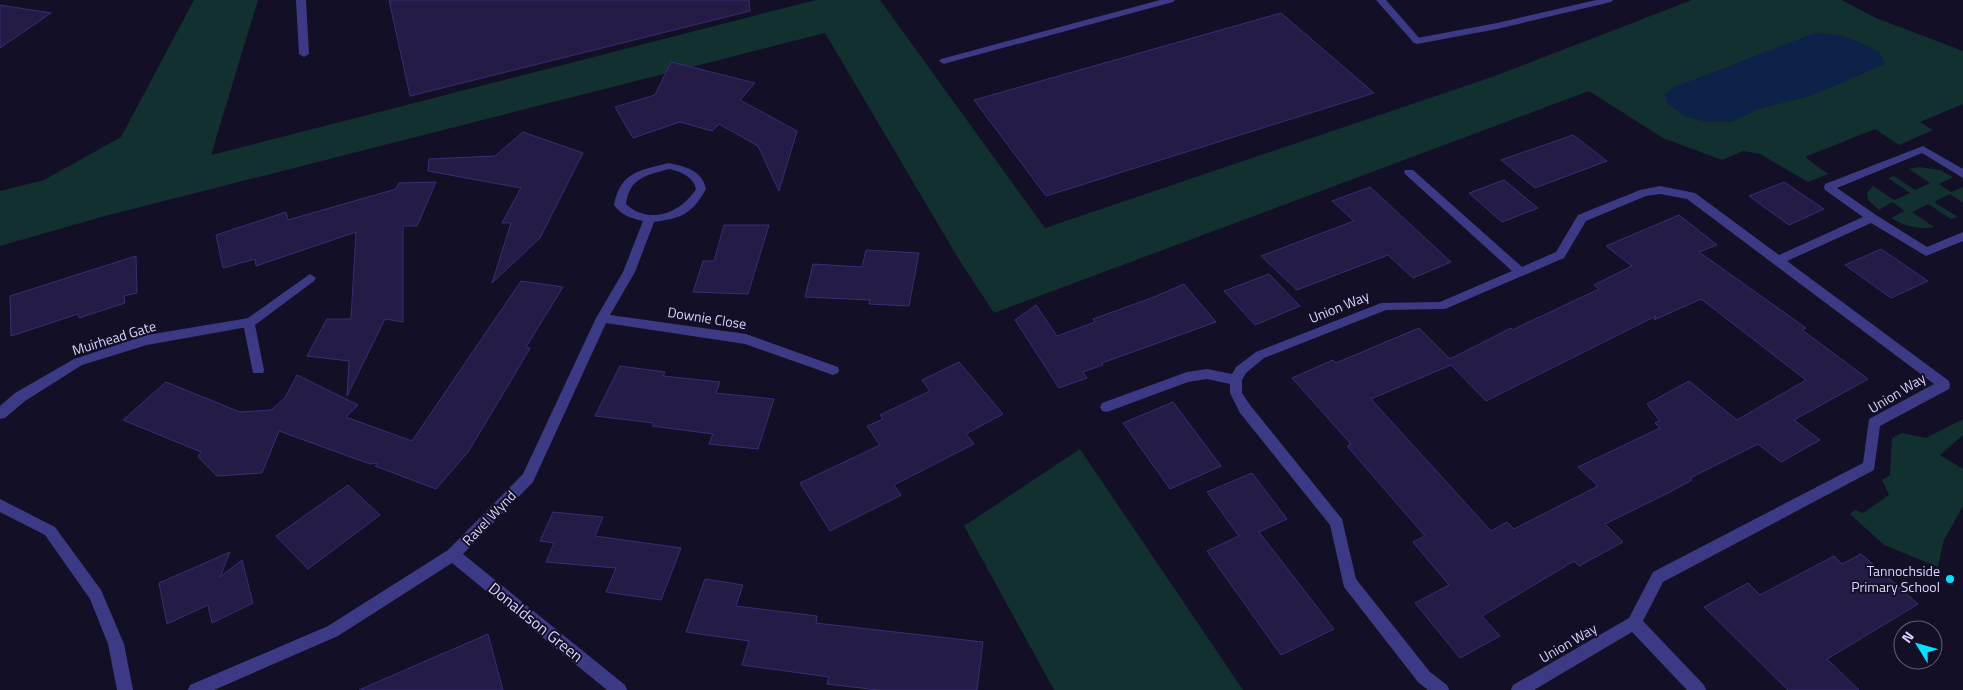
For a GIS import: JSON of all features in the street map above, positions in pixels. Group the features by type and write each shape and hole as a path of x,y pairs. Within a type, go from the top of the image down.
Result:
{"street":[{"path":"300,0 304,54"},
{"path":"944,62 1170,0"},
{"path":"1381,0 1417,41 1497,26 1608,0"},
{"path":"1963,174 1923,149 1829,187 1872,218 1926,252 1963,236"},
{"path":"669,166 686,170 699,180 701,189 693,202 680,213 650,219 630,214 620,205 623,190 633,179 652,170 669,166"},
{"path":"1409,172 1521,272"},
{"name":"Union Way","path":"1236,380 1241,370 1260,355 1385,306 1440,306 1560,255 1582,218 1644,193 1660,190 1683,194 1700,201 1777,261 1878,333 1944,384 1874,423 1869,466 1658,577 1634,623 1519,690"},
{"path":"1777,261 1872,218"},
{"name":"Ravel Wynd","path":"196,690 333,631 453,555 528,478 602,318 629,272 650,219"},
{"path":"258,370 249,324 310,278"},
{"name":"Downie Close","path":"602,318 746,339 833,370"},
{"name":"Muirhead Gate","path":"0,414 20,397 78,362 147,340 249,324"},
{"path":"1107,407 1187,377 1207,374 1236,380 1236,393 1245,409 1337,523 1348,582 1424,677 1441,690"},
{"path":"0,505 50,530 96,595 116,644 125,690"},
{"name":"Donaldson Green","path":"453,555 619,690"},
{"path":"1634,623 1698,690"}],"green space":[{"path":"194,0 258,0 211,155 816,0 880,0 1045,228 1492,77 1692,0 1842,0 1876,18 1963,51 1963,104 1920,122 1933,130 1899,145 1875,129 1805,157 1828,174 1808,182 1760,154 1743,151 1722,160 1663,138 1589,91 994,313 958,258 825,33 105,216 0,246 0,191 44,180 121,137"},
{"path":"1919,167 1940,170 1953,177 1939,184 1951,192 1963,187 1963,203 1950,194 1934,202 1958,217 1951,219 1928,204 1912,212 1934,227 1912,227 1891,218 1905,211 1892,202 1879,210 1868,200 1867,193 1873,186 1894,200 1910,193 1888,178 1894,176 1915,190 1930,183 1909,169"},
{"path":"1963,419 1963,435 1940,455 1963,469 1963,506 1944,540 1938,567 1884,545 1850,514 1855,510 1863,513 1889,495 1882,480 1890,475 1892,438 1902,433 1926,438"},
{"path":"1080,449 1243,690 1054,690 964,526"}],"water":[{"path":"1815,33 1840,35 1859,42 1879,52 1885,64 1813,95 1759,109 1731,122 1707,122 1686,117 1667,103 1665,94 1672,88"}],"building":[{"path":"389,0 749,0 750,11 410,96"},
{"path":"0,5 51,13 0,48"},
{"path":"1281,13 1374,93 1046,196 974,100"},
{"path":"671,62 755,83 740,100 797,131 779,191 758,146 719,124 712,131 680,122 633,138 615,107 655,95"},
{"path":"523,132 583,153 540,238 492,283 511,223 502,223 521,188 428,171 429,159 495,156"},
{"path":"1573,135 1607,161 1535,188 1501,160"},
{"path":"1504,180 1538,208 1502,222 1469,193"},
{"path":"436,182 417,226 403,226 403,322 385,319 347,396 349,361 307,356 327,319 351,319 356,232 256,266 255,259 223,268 216,235 286,212 288,220 396,189 399,183"},
{"path":"1784,182 1824,209 1789,225 1749,196"},
{"path":"1370,187 1451,262 1413,278 1388,255 1297,290 1261,256 1354,221 1332,201"},
{"path":"1679,215 1717,245 1699,252 1806,328 1802,330 1868,379 1794,420 1820,440 1781,462 1758,444 1690,478 1692,480 1668,493 1605,524 1623,542 1579,566 1574,561 1482,616 1500,636 1460,658 1415,603 1449,585 1413,542 1425,536 1347,446 1351,444 1292,378 1333,360 1336,363 1419,328 1450,359 1511,328 1512,330 1599,289 1594,285 1632,266 1606,246","holes":["1701,299 1806,380 1737,420 1689,381 1647,404 1660,421 1655,423 1660,428 1578,467 1598,486 1514,529 1507,522 1491,531 1371,399 1451,365 1486,401 1656,316 1654,320"]},
{"path":"724,225 769,225 748,294 693,292 703,261 714,261"},
{"path":"1881,249 1928,281 1891,298 1845,265"},
{"path":"866,250 919,253 909,306 869,304 870,300 805,297 813,264 862,267"},
{"path":"136,256 137,293 124,296 125,303 79,318 78,314 11,336 10,296"},
{"path":"1269,274 1300,306 1255,325 1224,291"},
{"path":"521,281 563,287 526,347 530,348 468,452 436,489 375,466 378,463 370,464 279,431 262,473 217,476 198,457 201,452 123,420 166,382 240,412 271,410 285,398 297,375 358,405 346,417 412,441"},
{"path":"1184,284 1216,322 1102,363 1103,365 1083,372 1087,378 1059,388 1015,320 1036,305 1057,336 1095,322 1093,319"},
{"path":"959,362 1003,414 966,434 974,444 894,485 901,495 830,531 800,483 880,445 867,426 883,419 880,415 930,391 922,380"},
{"path":"620,366 665,372 663,376 720,382 716,393 774,399 758,449 709,444 713,434 652,426 654,423 595,416"},
{"path":"1173,402 1221,466 1170,489 1123,423"},
{"path":"1252,473 1287,519 1259,532 1334,629 1281,655 1207,551 1239,536 1207,492"},
{"path":"348,485 380,515 308,569 276,536"},
{"path":"553,512 603,517 595,536 681,548 661,600 606,592 616,568 546,562 554,543 540,541"},
{"path":"230,552 220,577 242,560 253,603 212,623 208,605 167,624 159,583"},
{"path":"1861,554 1918,604 1827,659 1859,690 1788,690 1704,607 1748,583 1760,595 1834,556 1842,564"},
{"path":"705,579 743,585 736,606 817,616 816,623 983,642 977,690 878,690 827,684 829,677 742,665 749,641 686,632"},
{"path":"488,634 503,690 359,690"}],"place":[{"name":"Tannochside Primary School","path":"1950,579"}]}
